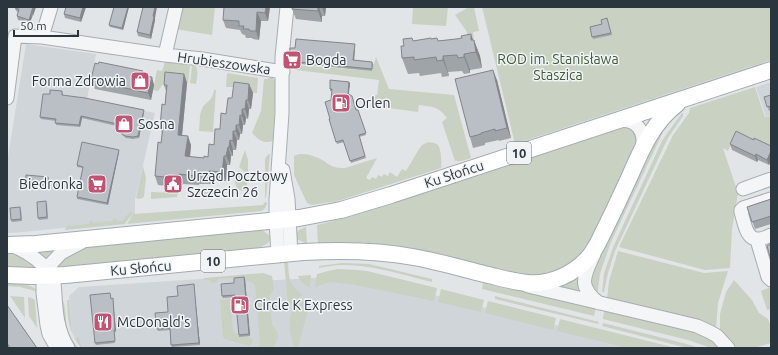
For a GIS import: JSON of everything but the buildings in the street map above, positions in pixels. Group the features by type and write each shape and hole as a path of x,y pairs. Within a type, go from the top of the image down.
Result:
{"main road":[{"name":"Ku Słońcu","path":"7,245 36,244 313,216 355,206 771,70"},
{"name":"Ku Słońcu","path":"7,275 47,274 336,250 388,253 412,257 506,279 533,283 544,282 562,277 573,271 589,257 598,243 653,128 674,105 686,98"}],"street":[{"path":"42,37 51,7"},
{"path":"165,55 176,7"},
{"name":"Hrubieszowska","path":"283,220 287,195 280,148 283,72 282,57 287,7"},
{"path":"7,98 11,36"},
{"name":"Hrubieszowska","path":"11,36 42,37 202,59 283,72"},
{"name":"Ku Słońcu","path":"616,121 628,121 635,124 639,128 643,138 641,151"},
{"path":"743,189 771,179"},
{"path":"771,199 741,210 748,234 751,238 757,240 771,236"},
{"path":"283,220 285,254"},
{"name":"Ku Słońcu","path":"7,245 14,246 37,260 47,274 62,253 77,244 94,238"},
{"path":"757,240 768,276 771,280"},
{"name":"Ku Słońcu","path":"598,243 584,280 585,287 591,297 599,303"},
{"path":"47,274 43,293 47,325 49,334 57,348"},
{"path":"47,274 54,281 58,324 62,338 68,348"},
{"name":"Ku Słońcu","path":"506,279 533,288 702,328 717,336 728,348"}],"shaded area":[{"path":"26,44 96,54 87,99 155,113 135,200 135,215 123,222 7,233 7,163"},
{"path":"771,82 771,115 766,117 756,87"},
{"path":"259,275 260,281 330,277 414,290 649,348 82,348 72,332 69,296 79,287"}],"green space":[{"path":"180,7 215,7 212,35 175,29"},
{"path":"413,7 448,7 446,26 412,24"},
{"path":"469,7 474,7 479,31 473,32 474,39 467,40 467,32 455,15"},
{"name":"ROD im. Stanisława Staszica","path":"482,7 771,7 771,60 515,144"},
{"path":"376,57 389,89 454,95 471,158 462,161 455,161 442,122 447,118 438,109 419,105 418,112 374,106 371,103 371,96 377,95 379,80 296,70 294,65 372,71"},
{"path":"165,62 189,65 188,83 169,81 164,83 158,91 153,90 157,70 162,71"},
{"path":"195,65 197,72 196,84 190,83 192,66"},
{"path":"227,73 258,78 257,93 236,91 233,87 226,87"},
{"path":"270,77 276,82 273,141 264,142 252,133 261,111 264,79"},
{"path":"755,87 765,117 771,116 771,151 733,140 728,151 723,148 738,193 732,229 730,268 705,270 619,247 673,135 689,113 690,108"},
{"path":"214,90 216,90 213,132 199,131 201,111 211,99"},
{"path":"682,105 663,132 611,242 600,274 597,297 589,279 654,134"},
{"path":"682,113 683,116 668,138 615,251 604,292 602,292 604,273 614,245 662,141"},
{"path":"623,125 634,129 639,145 581,258 542,278 318,247 317,225 350,217"},
{"path":"428,142 436,143 439,147 441,168 338,201 311,205 307,203 294,175 294,156 305,154 321,159 331,166 340,168 345,168 377,158 366,178 370,180 372,177 376,179 378,175 382,177 384,174 388,176 390,172 397,177 402,169 406,171 422,145"},
{"path":"245,150 248,160 248,175 239,167"},
{"path":"270,154 265,198 265,160"},
{"path":"143,166 146,178 144,196 143,198 139,199 136,198"},
{"path":"239,170 247,178 247,191 242,191 236,187 235,176"},
{"path":"223,190 223,194 190,196 190,193"},
{"path":"151,192 178,193 177,197 151,199"},
{"path":"265,202 267,203 266,207 261,211 127,224 133,214 263,205"},
{"path":"130,212 133,212 125,224 65,230 67,226 89,224 90,221 93,221 93,223 113,221 114,218 118,221 122,221"},
{"path":"306,227 307,244 297,239 295,235 299,230"},
{"path":"259,229 268,234 270,239 269,242 257,248 56,271 56,265 59,261 80,248"},
{"path":"67,246 47,265 27,249"},
{"path":"7,249 11,250 40,269 7,271"},
{"path":"618,251 704,273 728,271 718,303 716,328 607,300 609,281"},
{"path":"288,260 290,280 294,287 302,295 289,306 284,261"},
{"path":"342,263 369,264 432,279 432,282 387,270 364,266 338,265 319,268 319,266"},
{"path":"584,268 583,293 549,286"},
{"path":"338,269 367,271 437,288 434,301 355,285 332,282 315,287 317,274"},
{"path":"263,273 272,276 274,289 269,297 272,324 278,337 273,348 258,348 260,344 255,286 253,283 237,278 218,279 218,282 211,283 210,280 204,280 204,278"},
{"path":"311,275 310,288 301,282 298,276"},
{"path":"734,280 752,300 759,313 768,319 771,327 771,343 754,348 733,348 720,333 720,314 726,292"},
{"path":"7,283 28,285 39,292 20,287 7,286"},
{"path":"483,283 511,290 527,289 596,306 594,316 482,289"},
{"path":"771,287 771,309 767,310 761,291"},
{"path":"441,289 484,300 481,312 438,302"},
{"path":"10,296 24,297 25,318"},
{"path":"495,296 599,322 598,324 495,299"},
{"path":"28,297 34,299 35,301 37,328 29,316"},
{"path":"311,298 298,348 295,348 290,332 291,315 296,305 303,300"},
{"path":"61,299 65,308 68,330 71,338 78,348 73,348 64,331"},
{"path":"230,299 233,331 251,338 253,342 249,346 225,339 223,337 220,300"},
{"path":"67,300 69,300 72,332 75,338 79,338 82,348 73,336 71,331 68,320"},
{"path":"488,301 556,318 553,330 485,313"},
{"path":"605,309 694,331 710,338 721,348 711,348 688,340 603,319"},
{"path":"560,319 676,348 628,348 557,331"},
{"path":"603,323 699,348 687,348 602,326"}],"place":[{"name":"Bogda","path":"292,60"},
{"name":"Forma Zdrowia","path":"140,81"},
{"name":"Orlen","path":"341,103"},
{"name":"Sosna","path":"124,124"},
{"name":"Biedronka","path":"97,184"},
{"name":"Urząd Pocztowy Szczecin 26","path":"173,184"},
{"name":"Circle K Express","path":"240,305"},
{"name":"McDonald's","path":"103,322"}]}
